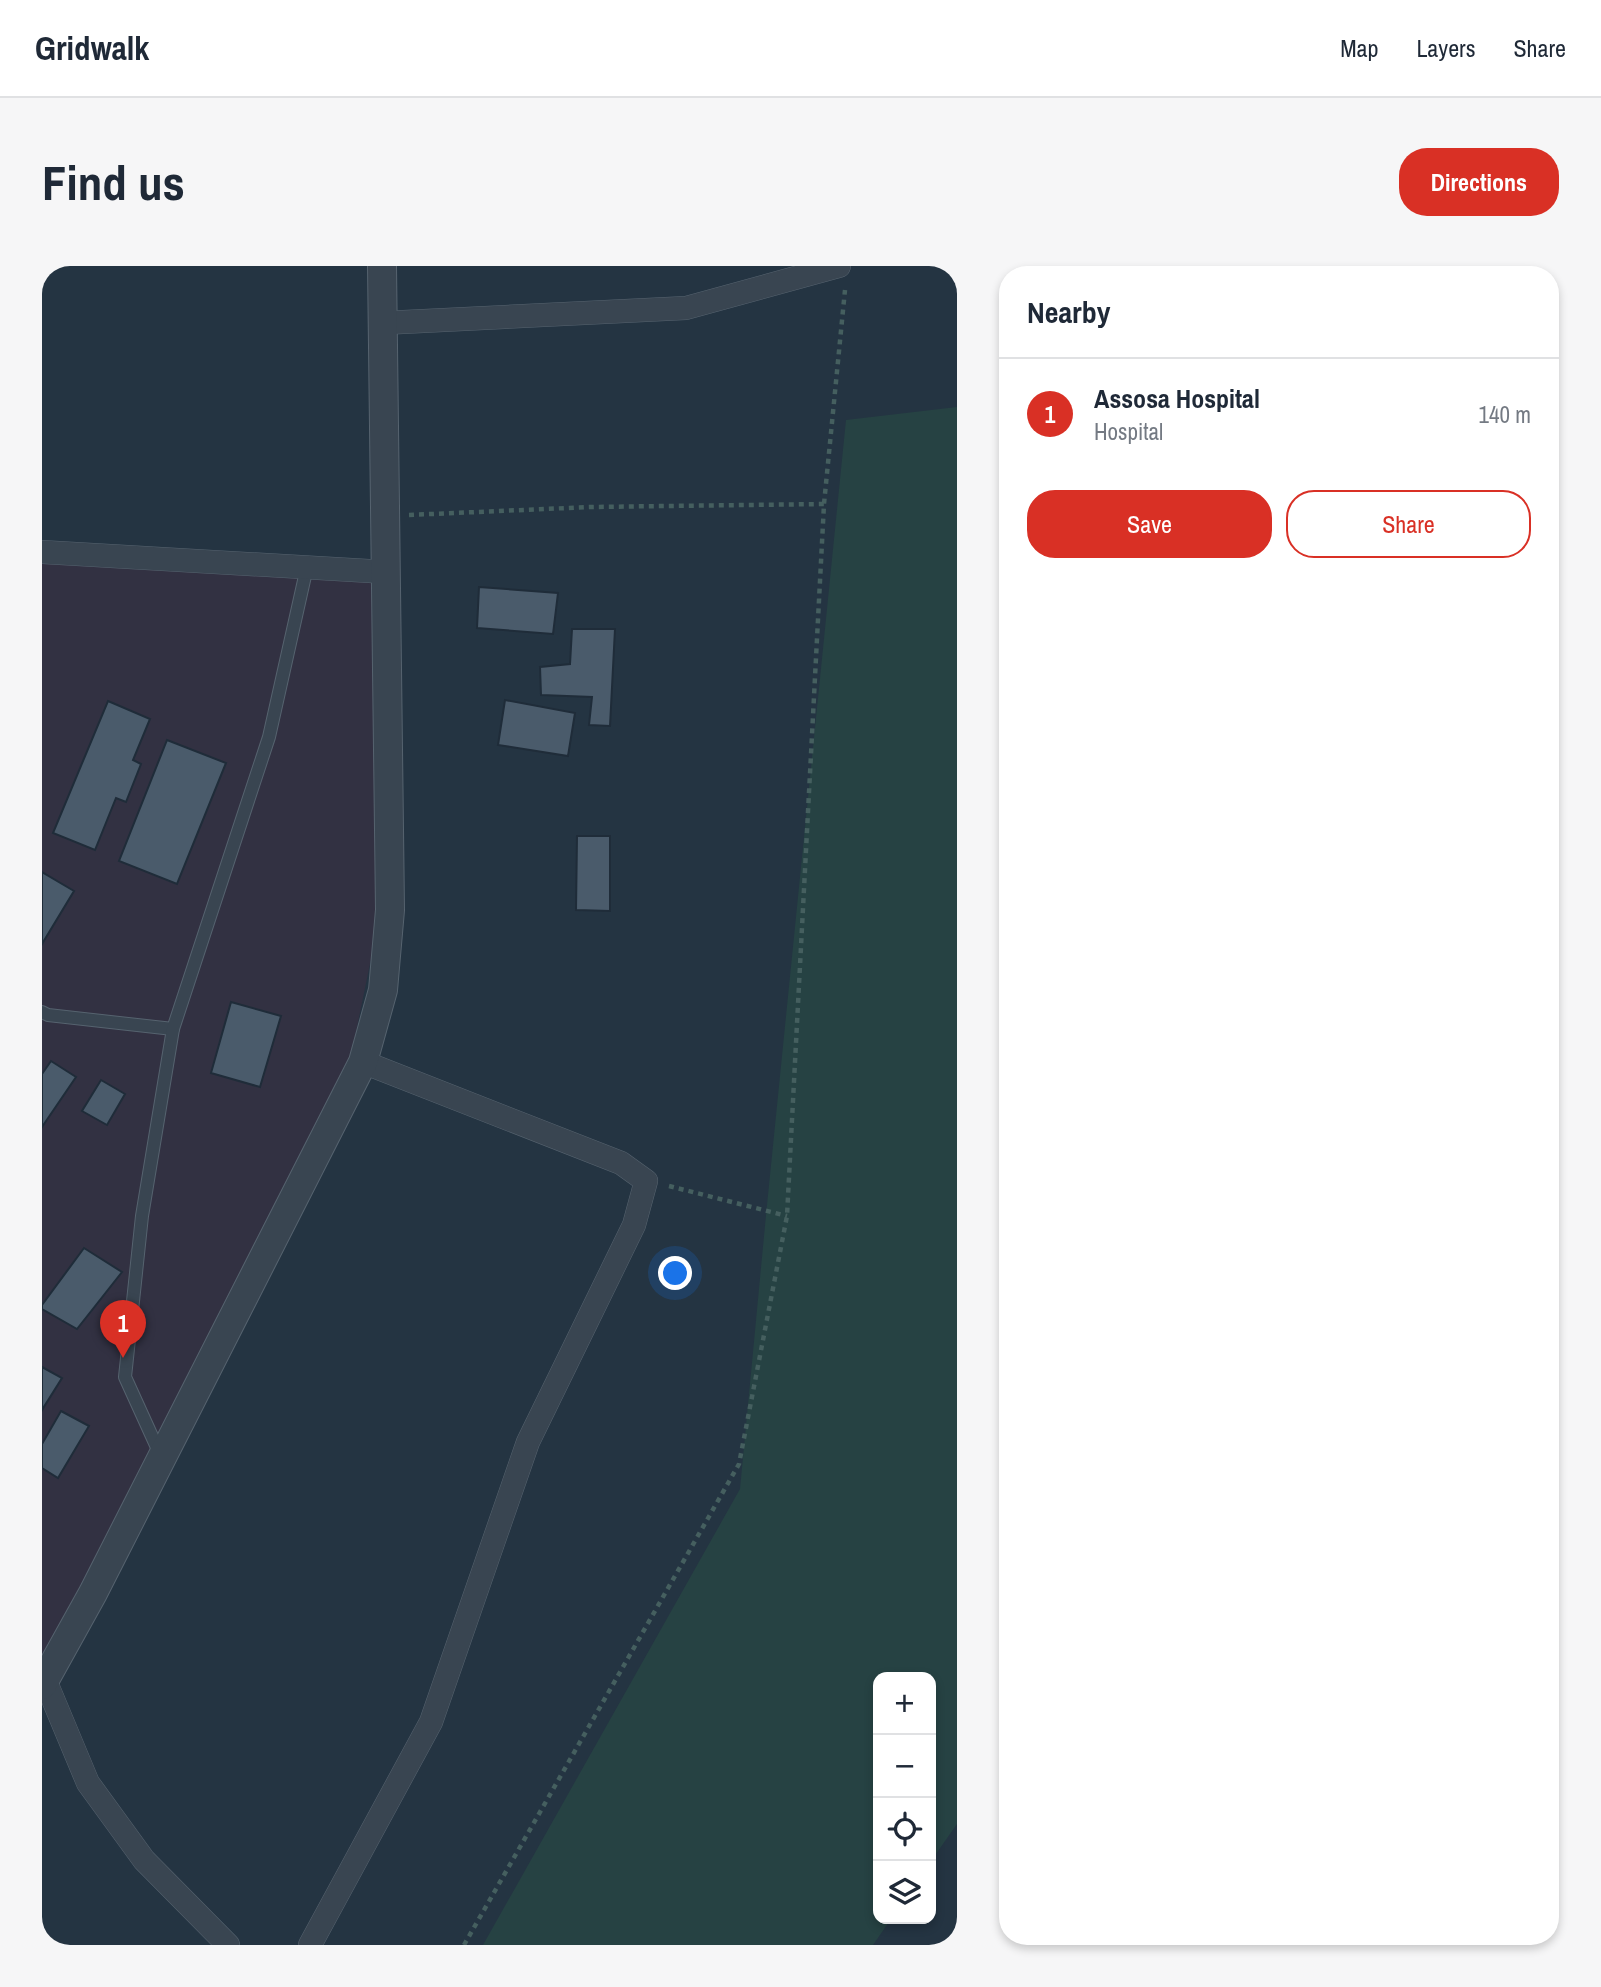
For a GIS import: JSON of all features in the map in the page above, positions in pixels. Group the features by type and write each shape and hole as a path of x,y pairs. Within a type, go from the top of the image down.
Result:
{"street":[{"path":"228,1945 144,1860 88,1783 43,1682 93,1593 363,1062 383,990 390,910 382,266"},
{"path":"383,323 686,309 843,273"},
{"path":"42,552 386,572"},
{"path":"310,1945 430,1722 528,1442 634,1225 646,1181 621,1163 363,1062"}],"lane":[{"path":"162,1458 125,1377 142,1216 173,1029 269,737 307,567"},
{"path":"42,1012 48,1015 173,1029"}],"path":[{"path":"464,1945 739,1464 787,1216 824,504 843,273"},
{"path":"386,516 590,507 824,504"},
{"path":"646,1181 787,1216"}],"shaded area":[{"path":"42,559 379,579 379,920 349,1066 42,1682"}],"green space":[{"path":"957,407 957,1824 936,1854 936,1672 873,1672 873,1924 888,1924 873,1945 483,1945 740,1489 846,420"}],"building":[{"path":"479,587 558,593 553,634 477,628"},
{"path":"572,629 615,629 610,726 589,725 592,697 541,695 540,667 570,664"},
{"path":"505,700 575,713 568,756 498,745"},
{"path":"108,701 150,719 133,760 141,764 126,802 116,798 95,850 53,833"},
{"path":"167,740 226,763 177,884 119,861"},
{"path":"577,836 610,836 610,911 576,910"},
{"path":"42,872 74,891 42,944"},
{"path":"231,1002 281,1016 260,1087 211,1073"},
{"path":"51,1061 76,1077 42,1127 42,1074"},
{"path":"101,1080 125,1094 107,1125 82,1111"},
{"path":"84,1248 122,1272 77,1329 42,1309 42,1305"},
{"path":"42,1367 62,1378 42,1410"},
{"path":"61,1411 89,1426 58,1478 42,1468 42,1444"}],"place":[{"name":"Assosa Hospital","path":"123,1358"}]}
